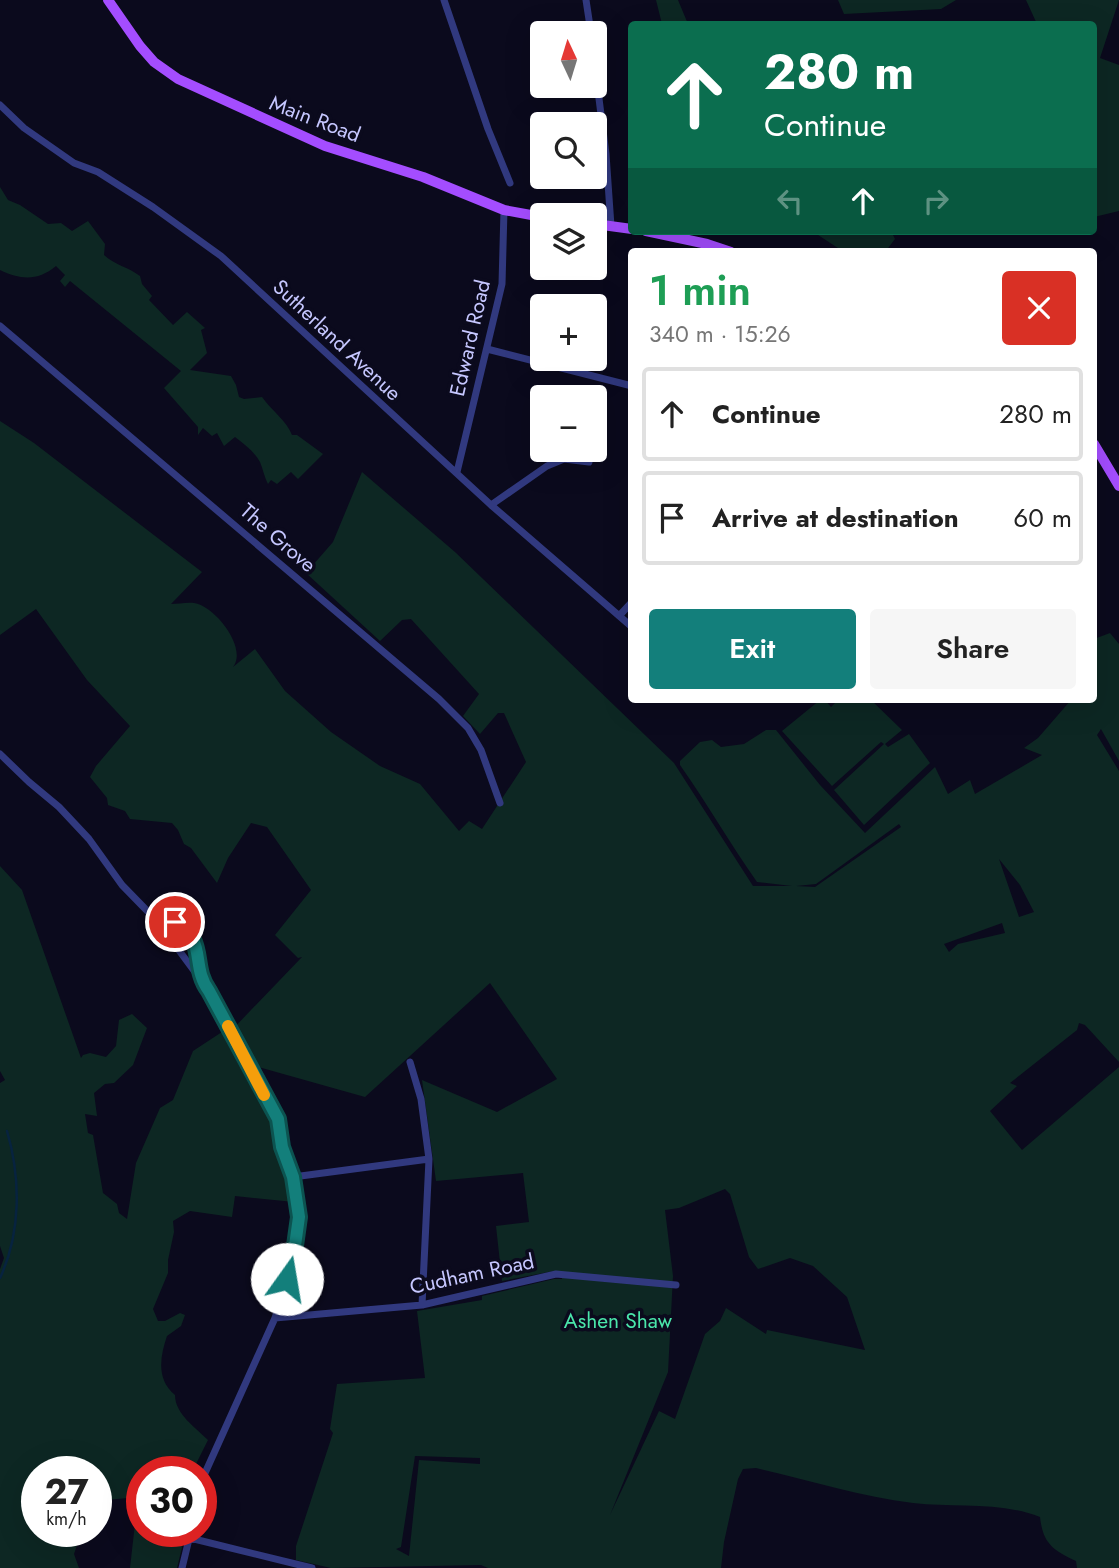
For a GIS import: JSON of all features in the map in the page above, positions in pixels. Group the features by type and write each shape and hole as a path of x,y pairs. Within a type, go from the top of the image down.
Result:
{"main road":[{"name":"Main Road","path":"108,0 154,62 178,79 325,146 423,177 504,210 530,215"},
{"path":"607,226 628,228"},
{"path":"665,235 719,248"},
{"path":"1097,449 1119,486"}],"street":[{"path":"444,0 488,129 510,183"},
{"path":"586,0 589,21"},
{"path":"599,98 608,165 611,226"},
{"name":"Sutherland Avenue","path":"0,105 24,128 74,163 98,172 221,256 491,505 628,624"},
{"name":"Edward Road","path":"457,472 502,284 504,210"},
{"name":"The Grove","path":"0,326 439,699 468,728 481,750 499,803"},
{"path":"487,349 628,385"},
{"path":"491,505 557,462"},
{"path":"619,616 628,606"},
{"path":"0,754 59,807 89,839 121,885 158,922 209,991 278,1119 282,1147 293,1177 299,1217 293,1260 275,1318 213,1456"},
{"path":"158,922 175,922 187,929 197,945 201,979"},
{"path":"411,1062 421,1099 429,1159 422,1305"},
{"path":"293,1177 429,1159"},
{"name":"Cudham Road","path":"275,1318 422,1305 556,1274 676,1285"},
{"path":"217,1542 312,1568"},
{"path":"183,1568 188,1547"}],"green space":[{"path":"656,0 678,0 687,21 661,21"},
{"path":"838,0 956,0 941,9 844,14"},
{"path":"1026,0 1119,0 1100,58 1119,65 1119,211 1097,216 1097,21 1036,21"},
{"path":"0,187 8,200 48,224 61,223 72,231 88,221 105,244 104,255 140,276 142,284 152,296 149,300 173,325 187,312 205,328 201,330 207,353 190,370 231,376 239,397 262,397 292,435 297,435 323,454 298,479 291,472 277,484 271,480 268,484 258,458 235,437 224,446 217,433 212,436 203,428 198,435 198,427 164,388 181,371 70,281 65,287 60,281 65,275 56,266 43,274 29,277 15,276 0,270"},
{"path":"818,235 893,235 895,239 888,248 838,248"},
{"name":"Ashen Shaw","path":"0,421 34,443 202,572 171,604 194,603 220,620 233,639 236,649 233,667 255,649 285,691 331,732 380,766 420,784 459,831 469,821 482,829 526,762 504,713 498,713 480,734 463,716 479,694 411,619 402,620 380,641 306,573 333,542 362,472 455,552 674,763 753,886 792,886 757,882 680,765 680,761 700,742 712,740 721,747 744,744 766,730 776,730 820,785 865,833 935,767 948,794 970,780 975,794 1042,755 1024,748 1038,738 1068,703 1097,703 1097,638 1110,633 1119,644 1119,761 1101,729 1097,735 1119,771 1119,1062 1085,1025 1079,1023 1077,1030 1010,1083 1017,1086 990,1111 1022,1150 1119,1067 1119,1568 1077,1568 1076,1561 1050,1545 1040,1517 1024,1512 993,1507 893,1500 756,1468 743,1469 738,1479 721,1568 488,1568 481,1565 331,1568 296,1560 296,1546 333,1433 330,1429 337,1384 425,1378 417,1311 482,1300 482,1296 562,1279 562,1271 554,1271 502,1281 496,1226 529,1222 523,1173 436,1181 422,1080 497,1112 557,1079 490,983 365,1097 241,1062 274,1124 294,1202 235,1196 232,1217 190,1211 173,1221 168,1273 153,1309 158,1321 165,1321 180,1313 185,1315 181,1326 167,1336 161,1360 162,1375 175,1395 182,1414 208,1440 200,1456 126,1456 126,1498 112,1499 112,1456 21,1456 21,1547 76,1547 74,1554 79,1568 0,1568 0,1269 4,1258 0,1246 0,1083 5,1080 0,1071 0,866 22,890 81,1058 90,1053 106,1057 116,1046 119,1020 132,1014 147,1028 133,1065 114,1083 105,1084 94,1093 97,1116 85,1114 88,1133 93,1135 103,1193 117,1204 119,1213 127,1219 136,1163 160,1108 173,1100 193,1051 225,1030 228,1034 302,957 298,958 275,935 311,890 267,827 251,823 228,858 217,883 191,848 184,844 172,823 130,819 125,811 108,805 107,798 90,777 130,726 87,680 36,609 0,635","holes":["899,824 901,827 815,887 796,886 816,884","999,859 1020,885 1034,912 1019,917","1002,923 1005,933 958,944 949,952 944,944","725,1189 730,1194 749,1257 758,1269 790,1258 813,1266 847,1297 865,1350 767,1330 766,1334 726,1308 720,1321 705,1334 675,1419 659,1411 610,1515 668,1372 673,1276 665,1210 679,1208","415,1456 480,1458 480,1464 419,1460 409,1556 396,1549 401,1547"]},
{"path":"816,703 828,703 831,707 835,703 874,703 902,730 885,744 888,747 909,734 930,763 864,825 834,790 884,744 881,742 832,786 782,731"},
{"path":"132,1547 182,1547 177,1568 130,1568"}],"waterway":[{"path":"0,1278 12,1243 17,1206 15,1168 7,1131"}],"slow traffic":[{"path":"228,1026 264,1095"}],"route":[{"path":"175,922 187,929 197,945 201,979 278,1119 282,1147 293,1177 299,1217 293,1260 287,1279"}]}
